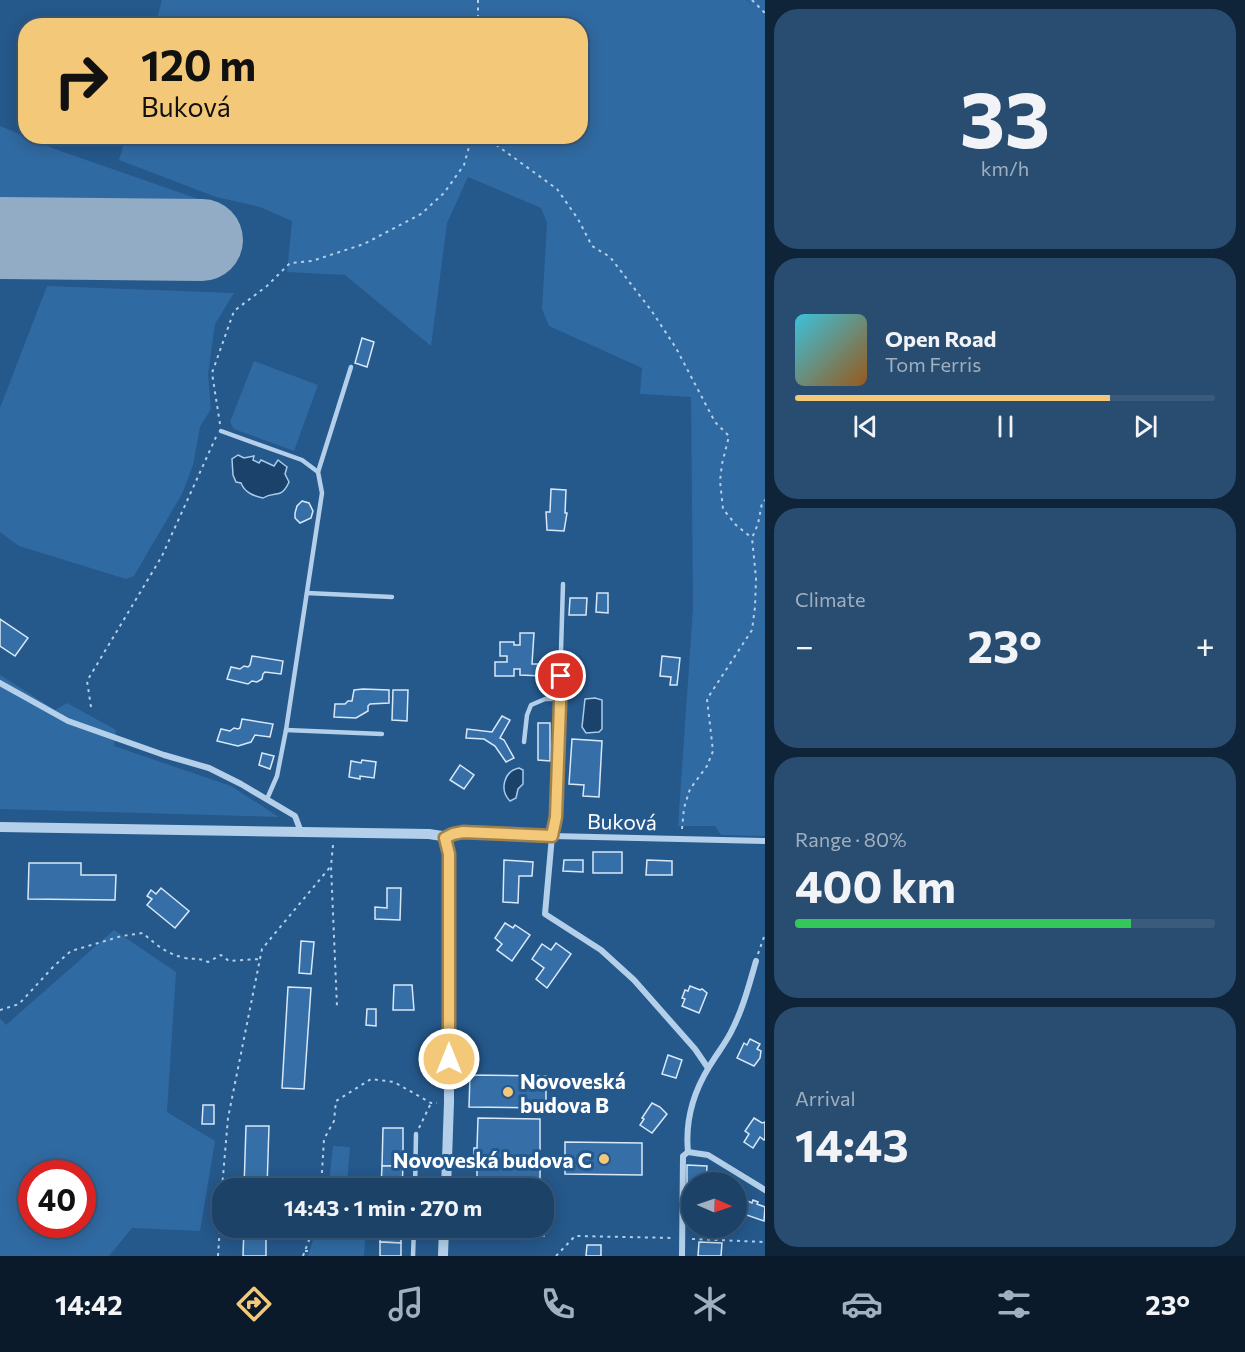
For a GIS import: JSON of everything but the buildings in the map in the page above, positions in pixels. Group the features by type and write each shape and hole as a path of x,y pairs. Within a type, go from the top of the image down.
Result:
{"street":[{"path":"0,683 68,721 164,755 209,768 242,784 295,816 301,832"},
{"path":"0,827 429,834 445,838 449,860 449,1101 446,1178"},
{"name":"Buková","path":"445,838 463,832 765,841"},
{"path":"552,836 546,914 601,950 634,980 695,1049 708,1068"},
{"path":"688,1152 687,1120 693,1100 708,1068 735,1024 744,1004 756,961"},
{"path":"683,1172 683,1156 688,1152 708,1155 765,1190"},
{"path":"443,1256 444,1238"},
{"path":"682,1238 682,1256"}],"lane":[{"path":"267,799 277,776 286,729 322,494 318,472 351,367"},
{"path":"220,431 302,460 318,472"},
{"path":"552,836 556,817 563,584"},
{"path":"307,593 392,597"},
{"path":"524,742 526,715 531,705 545,699 560,699"},
{"path":"286,729 382,734"},
{"path":"415,1178 416,1134"},
{"path":"413,1256 414,1238"}],"path":[{"path":"478,0 478,18"},
{"path":"752,0 765,13"},
{"path":"91,707 87,681 162,556 220,431 212,373 234,311 267,286 290,263 312,261 364,244 421,214 444,193 464,165 470,144"},
{"path":"495,144 557,189 578,219 592,246 610,257 651,310 676,348 715,422 729,436 720,481 723,509 736,525 752,538"},
{"path":"681,839 684,808 690,789 707,766 713,751 707,699 752,630 756,578 752,538 765,500"},
{"path":"333,833 331,866 337,1007"},
{"path":"223,1178 228,1118 262,949 331,866"},
{"path":"0,1010 18,1004 71,951 122,936 143,933 164,952 188,959 197,957 208,962 221,955 229,961 260,959"},
{"path":"756,961 765,934"},
{"path":"322,1178 324,1140 334,1121 336,1101 372,1079 394,1082 431,1103 416,1134"},
{"path":"556,1256 575,1236 681,1238"},
{"path":"218,1256 219,1238"},
{"path":"303,1256 310,1238"},
{"path":"682,1238 765,1242"},
{"path":"305,1251 312,1251"}],"shaded area":[{"path":"162,0 746,0 753,7 747,0 765,0 765,836 721,835 715,826 678,826 693,608 691,397 640,394 642,368 549,326 542,309 547,223 541,208 468,177 447,223 431,346 345,275 287,272 292,221 260,207 216,197 119,160 124,144 588,144 588,18 157,18"},
{"path":"0,126 18,134 18,144 43,144 227,209 0,207"},
{"path":"47,286 234,293 215,324 208,374 211,409 200,427 193,465 182,494 134,576 126,579 19,546 0,532 0,408"},
{"path":"254,361 318,385 294,451 234,429 230,422"},
{"path":"238,455 244,458 254,456 253,460 259,463 261,460 274,466 278,460 287,467 285,474 289,482 286,488 280,493 263,498 250,494 241,483 236,482 233,475 232,459"},
{"path":"0,675 55,710 67,703 116,730 114,746 231,786 279,817 0,809"},
{"path":"585,699 602,700 602,729 599,732 586,733 582,727"},
{"path":"519,768 523,770 523,784 518,789 516,798 510,801 505,792 505,782 510,773"},
{"path":"114,930 176,972 167,1112 215,1141 200,1231 132,1228 109,1256 0,1256 0,1018 6,1025"},
{"path":"333,1146 350,1147 347,1178 329,1178"},
{"path":"314,1238 365,1238 364,1256 308,1256"}],"runway":[{"path":"0,238 202,240"}],"place":[{"name":"Novoveská budova B","path":"508,1092"},
{"name":"Novoveská budova C","path":"604,1159"}],"route":[{"path":"449,1059 449,854 445,838 463,832 552,836 556,817 561,676"}]}
